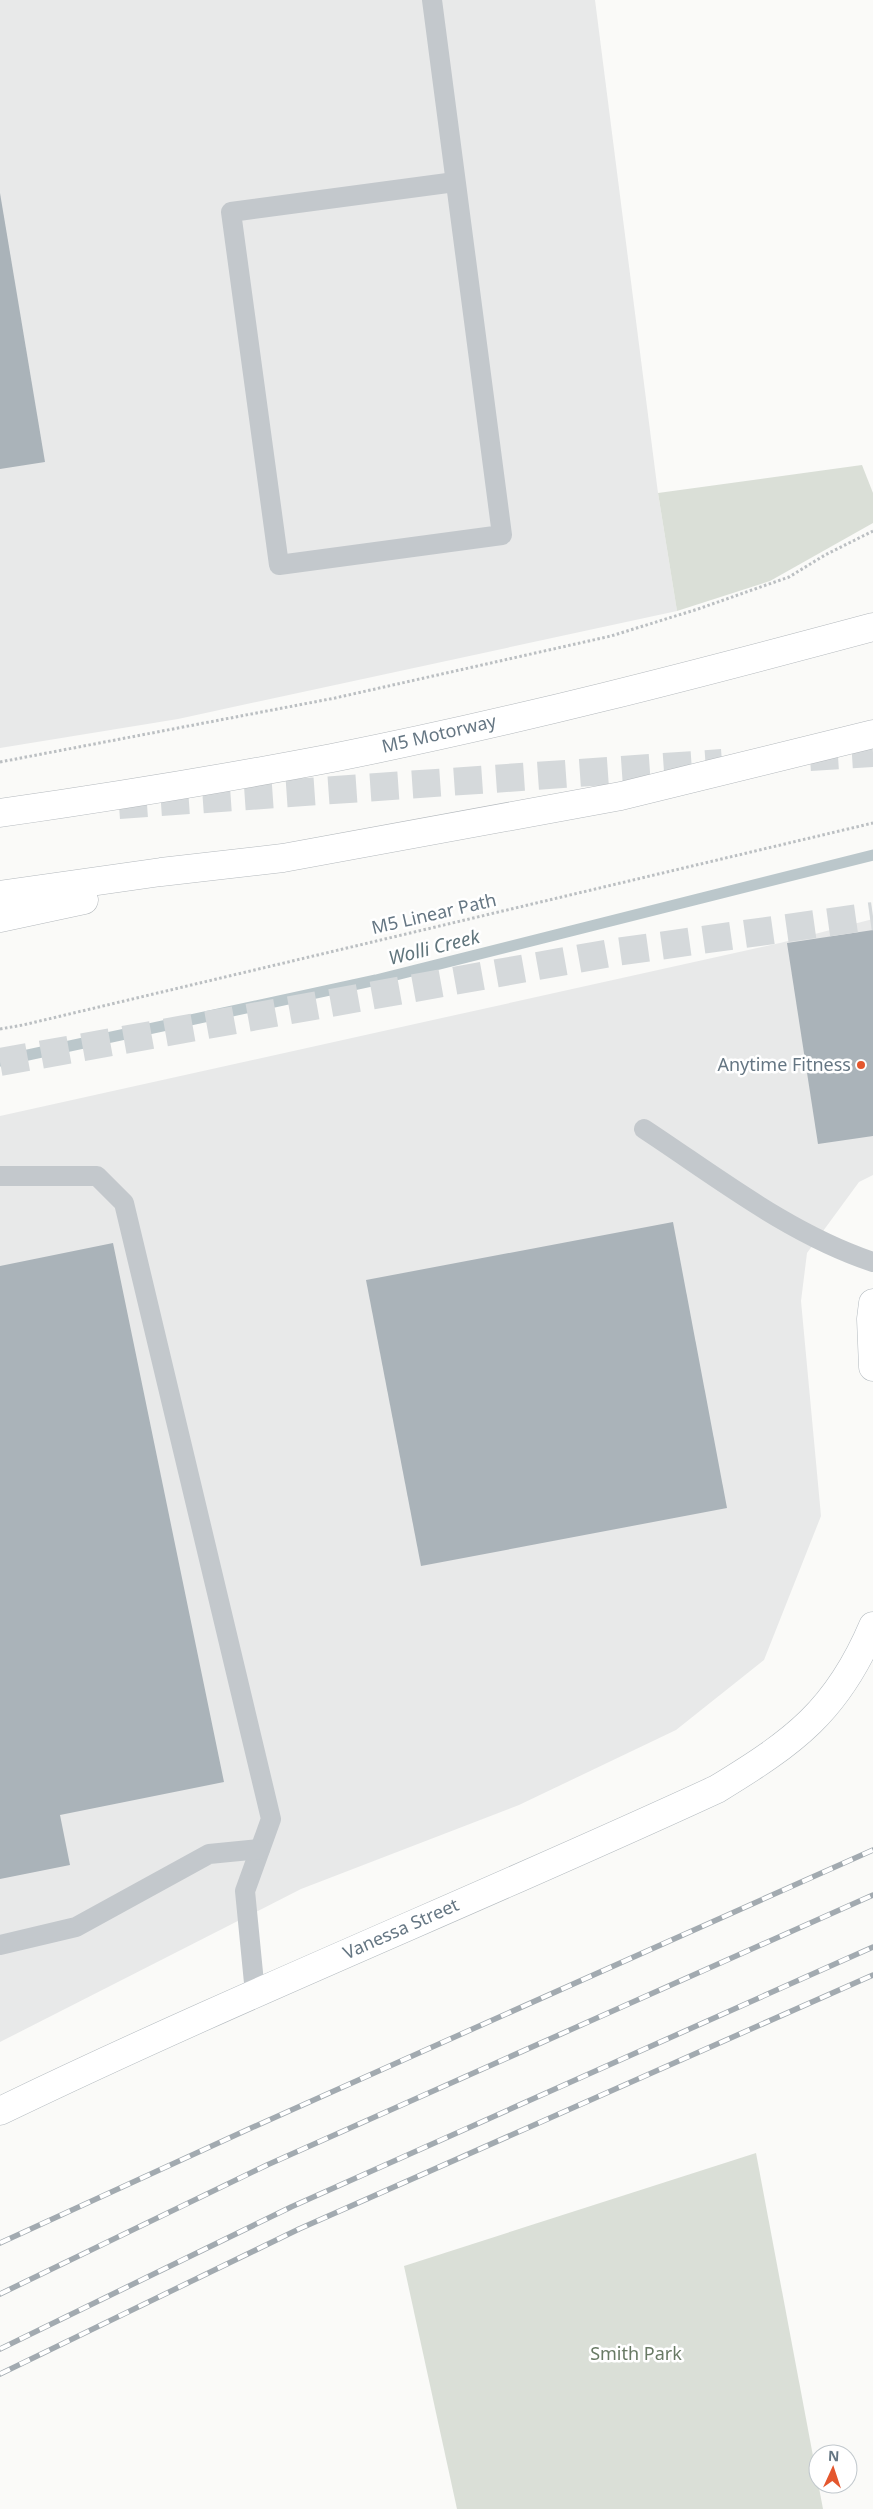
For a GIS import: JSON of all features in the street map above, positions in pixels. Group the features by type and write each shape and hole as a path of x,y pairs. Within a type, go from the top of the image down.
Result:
{"main road":[{"name":"M5 Motorway","path":"0,813 332,758 534,713 738,663 873,627"},
{"path":"0,918 284,858 622,796 873,734"},
{"path":"0,895 161,872 284,858"},
{"path":"873,1303 871,1319 873,1367"},
{"name":"Vanessa Street","path":"0,2111 255,1993 717,1789 769,1757 796,1736 833,1699 873,1626"}],"lane":[{"path":"432,0 502,535 279,565 232,212 455,182"},
{"path":"644,1129 774,1215 838,1250 873,1262"},
{"path":"0,1176 97,1176 124,1203 271,1818 245,1891 255,1993"},
{"path":"0,1945 76,1927 209,1854 260,1849"}],"path":[{"path":"0,762 336,698 611,636 698,610 788,578 825,555 873,531"},
{"name":"M5 Linear Path","path":"0,1029 33,1023 873,823"}],"shaded area":[{"path":"0,0 595,0 658,493 677,611 178,719 0,748"},
{"path":"873,919 873,1175 859,1182 807,1253 801,1301 821,1516 764,1660 676,1730 519,1805 301,1889 0,2042 0,1116 780,943"}],"green space":[{"path":"862,465 873,493 873,523 770,581 677,611 658,493"},
{"name":"Smith Park","path":"756,2153 811,2444 808,2444 808,2494 820,2494 823,2509 457,2509 404,2266"}],"building":[{"path":"0,193 45,462 0,469"},
{"path":"873,930 873,1136 818,1144 787,943"},
{"path":"673,1222 727,1508 421,1566 366,1280"},
{"path":"113,1243 224,1782 60,1815 70,1865 0,1879 0,1266"}],"waterway":[{"name":"Wolli Creek","path":"0,1061 376,980 873,855"}],"tunnel":[{"path":"810,757 873,753"},
{"path":"119,805 722,763"},
{"path":"0,1062 616,952 873,916"}],"railway":[{"path":"0,2243 251,2128 873,1850"},
{"path":"0,2294 267,2165 873,1895"},
{"path":"0,2349 291,2207 873,1947"},
{"path":"0,2374 299,2229 873,1975"}],"place":[{"name":"Anytime Fitness","path":"861,1065"}]}
